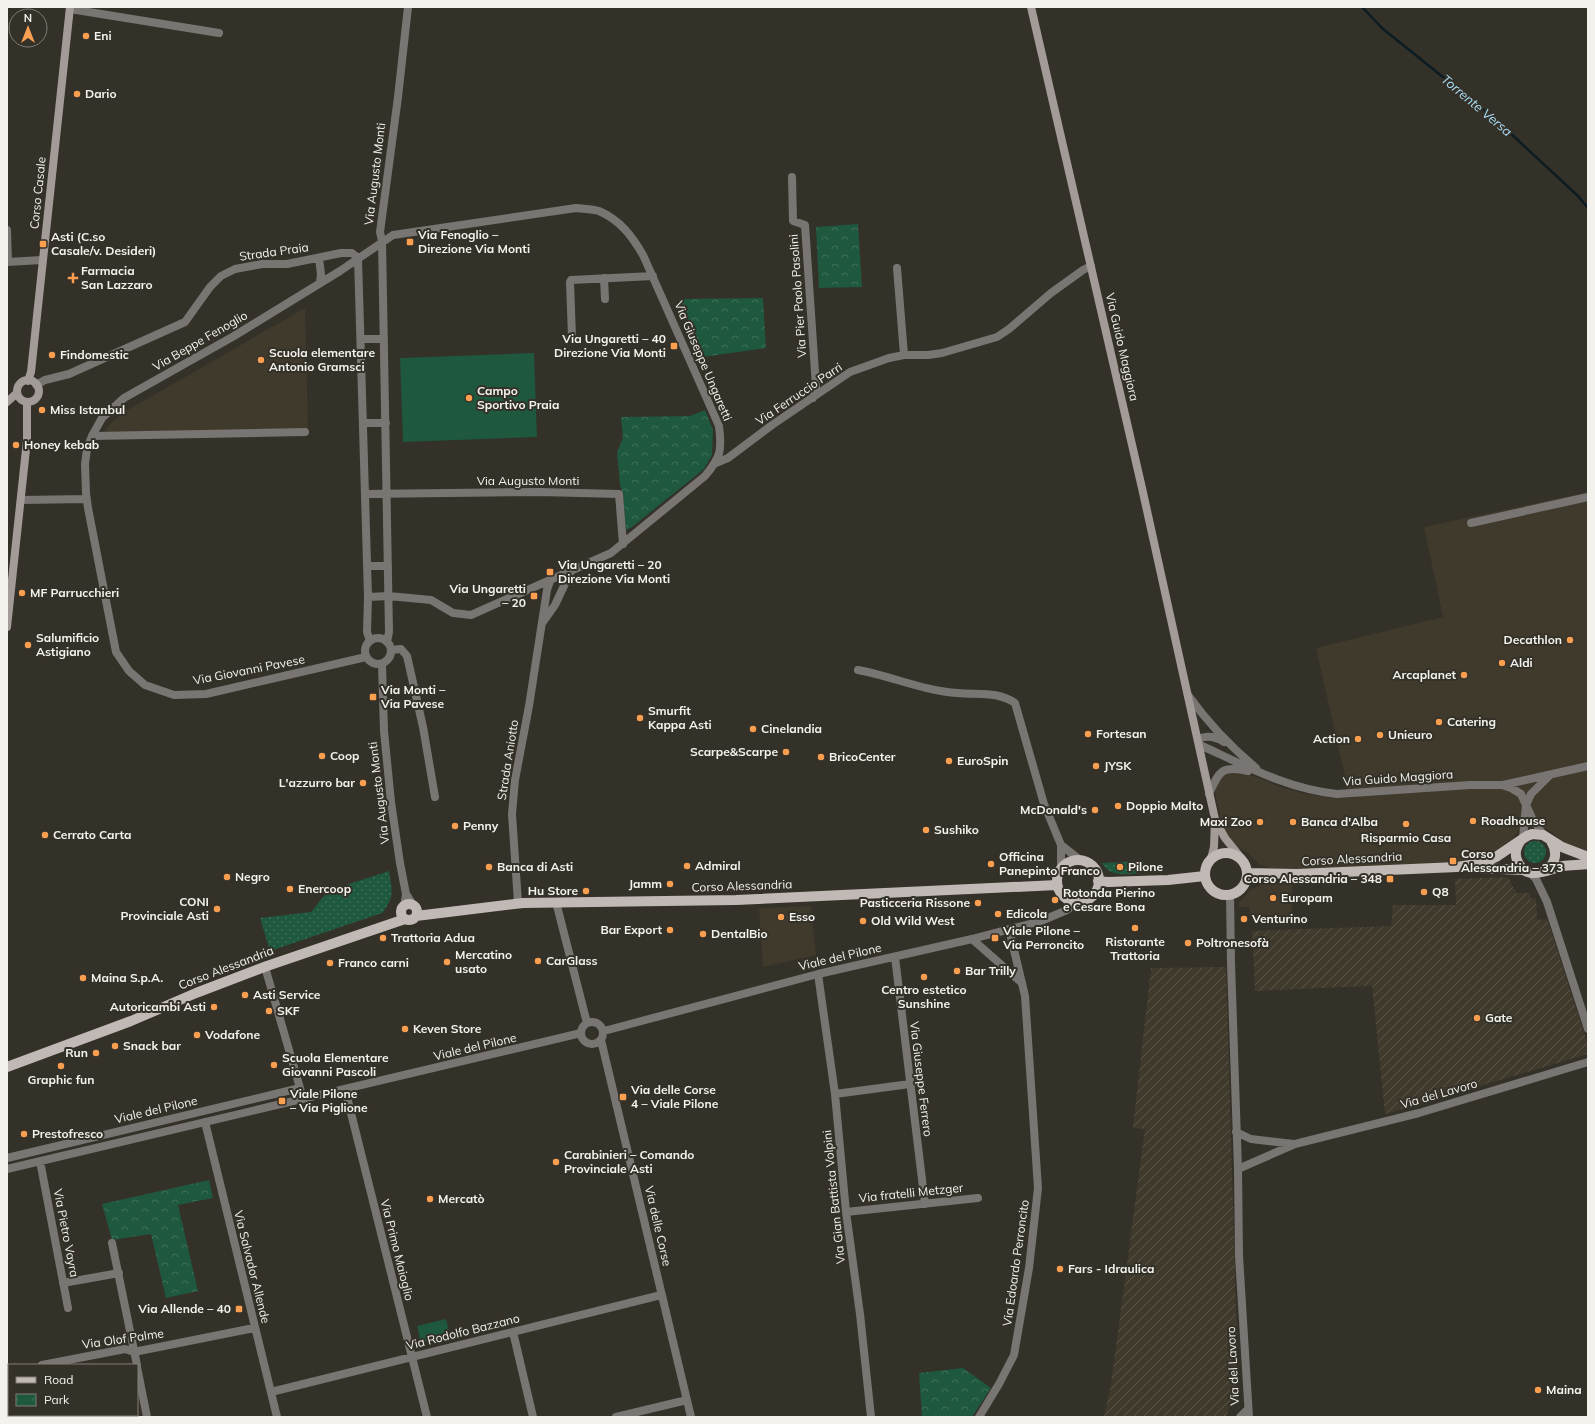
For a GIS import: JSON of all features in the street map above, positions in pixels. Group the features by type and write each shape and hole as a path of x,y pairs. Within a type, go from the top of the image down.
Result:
{"main road":[{"name":"Corso Alessandria","path":"1458,867 1483,863 1496,857 1532,834 1548,839 1576,853 1588,857"},
{"path":"1522,839 1516,850 1516,856 1517,862 1527,871"},
{"path":"1543,872 1555,859 1554,847 1548,839"},
{"path":"1230,853 1242,859 1247,867 1248,873 1247,879 1241,889 1230,894 1223,895 1216,893 1207,882 1205,876 1207,864 1211,858 1217,854 1230,853"},
{"path":"1080,860 1086,862 1095,870 1098,881 1094,893 1090,897 1078,902 1067,899 1059,890 1057,879 1061,868 1073,861 1080,860"},
{"name":"Corso Alessandria","path":"1248,873 1298,874 1458,867 1539,873 1563,866 1588,864"},
{"path":"1098,881 1168,880 1205,876"},
{"name":"Corso Alessandria","path":"7,1067 131,1021 196,993 265,967 389,924 409,911 428,913 518,903 736,900 1057,885"}],"street":[{"name":"Via Augusto Monti","path":"387,642 389,632 389,596 382,241 380,232 400,84 408,7"},
{"name":"Via Guido Maggiora","path":"1031,7 1199,742 1215,820 1214,847 1211,858"},
{"path":"70,8 220,33"},
{"name":"Corso Casale","path":"32,383 31,372 42,260 70,8"},
{"name":"Via Pier Paolo Pasolini","path":"792,177 794,221 805,225 816,387 813,398"},
{"name":"Via Giuseppe Ungaretti","path":"368,597 389,596 431,600 453,613 471,615 550,581 611,552 623,544 705,476 716,463 721,442 719,426 653,276 631,235 616,221 598,211 576,208 416,230 393,235 382,241"},
{"path":"7,230 8,262 42,260"},
{"name":"Via Beppe Fenoglio","path":"86,499 85,464 87,449 102,418 124,398 234,336 320,283 382,241"},
{"name":"Strada Praia","path":"32,383 69,374 185,322 210,288 221,276 235,269 262,264 287,264 341,253 352,253 358,258"},
{"path":"319,258 321,274 320,283"},
{"path":"358,258 364,423 368,597 367,632 370,641"},
{"name":"Via Ferruccio Parri","path":"716,463 728,458 772,425 850,372 889,358 942,353 997,337 1009,329 1051,293 1091,266"},
{"path":"897,268 904,356"},
{"path":"572,338 570,282 573,279 653,276"},
{"path":"604,278 605,299"},
{"path":"361,339 384,339"},
{"path":"7,402 17,393 20,384 32,383 38,390 37,397 31,402 21,400 17,393"},
{"path":"7,627 27,440 27,402"},
{"path":"364,423 386,423"},
{"path":"92,436 304,432"},
{"name":"Via Augusto Monti","path":"365,494 540,492 619,494 623,544"},
{"path":"1471,523 1588,497"},
{"path":"21,500 86,499"},
{"name":"Via Giovanni Pavese","path":"86,499 116,652 129,671 145,685 174,695 206,694 366,658"},
{"path":"367,566 388,566"},
{"name":"Strada Aniotto","path":"543,622 555,605 572,571"},
{"name":"Strada Aniotto","path":"518,903 512,814 515,780 529,706 539,634 543,622 547,590 550,581"},
{"path":"379,638 387,642 391,650 390,657 382,664 375,664 366,658 365,650 370,641 379,638"},
{"path":"391,650 401,649 407,656 423,727 435,797"},
{"name":"Via Augusto Monti","path":"382,664 384,731 389,781 400,863 409,911"},
{"path":"858,670 936,690 957,693 996,694 1015,703 1044,804 1061,844 1061,868"},
{"name":"Via Guido Maggiora","path":"1187,694 1202,716 1264,775"},
{"name":"Via Guido Maggiora","path":"1199,742 1204,737 1210,737 1220,739 1232,746"},
{"name":"Via Guido Maggiora","path":"1199,742 1264,775"},
{"path":"1502,785 1588,766"},
{"name":"Via Guido Maggiora","path":"1209,794 1217,778 1226,769 1235,768 1264,775 1302,788 1337,794 1470,785 1502,785 1521,794 1534,822 1548,839"},
{"path":"1522,839 1526,806 1531,794 1549,775"},
{"name":"Via Guido Maggiora","path":"1215,820 1225,838 1242,859"},
{"path":"1061,844 1080,860"},
{"path":"1527,871 1536,879 1547,902 1588,1029"},
{"name":"Via del Lavoro","path":"1230,894 1239,1256 1248,1413"},
{"path":"556,902 587,1023"},
{"name":"Viale del Pilone","path":"604,1031 818,974 972,939 1040,921 1067,910 1078,902"},
{"name":"Via Edoardo Perroncito","path":"978,1417 999,1384 1014,1355 1029,1268 1038,1188 1025,996 1009,929"},
{"path":"972,939 1022,983"},
{"name":"Via Giuseppe Ferrero","path":"894,957 925,1204"},
{"path":"265,967 303,1099"},
{"name":"Via Gian Battista Volpini","path":"818,974 835,1094 846,1212 860,1314 871,1417"},
{"path":"594,1021 601,1025 604,1031 601,1040 598,1043 590,1044 584,1040 581,1033 582,1027 587,1023 594,1021"},
{"name":"Viale del Pilone","path":"7,1169 581,1033"},
{"name":"Via delle Corse","path":"601,1040 691,1417"},
{"name":"Via del Lavoro","path":"1238,1169 1295,1144 1419,1113 1588,1062"},
{"path":"835,1094 910,1084"},
{"name":"Viale del Pilone","path":"7,1158 300,1088"},
{"name":"Via Primo Maioglio","path":"345,1090 427,1417"},
{"name":"Via Salvador Allende","path":"205,1122 254,1328 277,1417"},
{"name":"Via del Lavoro","path":"1236,1132 1251,1139 1295,1144"},
{"name":"Via Pietro Vayra","path":"40,1161 68,1308"},
{"name":"Via fratelli Metzger","path":"846,1212 978,1198"},
{"path":"112,1243 137,1364"},
{"path":"63,1282 119,1272"},
{"name":"Via Rodolfo Bazzano","path":"271,1392 661,1295"},
{"name":"Via Olof Palme","path":"47,1364 125,1349 134,1352 254,1328"},
{"path":"513,1332 533,1417"},
{"path":"138,1371 147,1417"},
{"path":"616,1417 687,1400"},
{"path":"1240,1417 1248,1413"}],"shaded area":[{"name":"Scuola elementare Antonio Gramsci","path":"305,308 308,429 104,432 110,424 126,411"},
{"path":"1588,492 1588,854 1568,845 1541,826 1519,830 1509,844 1481,861 1274,870 1259,864 1248,853 1236,846 1228,837 1222,826 1215,792 1217,782 1222,775 1229,772 1236,771 1262,779 1280,787 1306,794 1332,798 1350,798 1316,648 1443,617 1424,527"},
{"name":"Gate","path":"1508,877 1516,893 1530,893 1531,899 1536,898 1537,920 1547,919 1588,1045 1588,1054 1385,1114 1372,986 1255,991 1252,931 1391,926 1393,905 1456,905 1455,879"},
{"path":"1292,883 1292,915 1250,916 1250,907 1238,907 1240,901 1250,890 1258,886 1265,884"},
{"path":"811,906 816,955 763,967 759,908"},
{"path":"1226,967 1238,1380 1226,1417 1104,1417 1111,1384 1145,1129 1133,1128 1151,968"}],"green space":[{"path":"858,224 862,287 819,288 816,227"},
{"path":"763,298 766,348 703,357 679,299"},
{"name":"Campo Sportivo Praia","path":"534,353 537,437 403,442 400,358"},
{"path":"705,410 713,430 712,455 704,469 632,527 626,530 623,493 620,485 617,452 623,438 621,417 690,416"},
{"path":"1535,841 1543,844 1546,852 1543,860 1535,863 1527,860 1524,852 1527,844"},
{"path":"1144,861 1142,873 1131,874 1114,873 1105,868 1102,863"},
{"path":"389,871 392,894 382,913 270,951 260,918 311,912 328,891"},
{"path":"209,1180 213,1198 178,1205 198,1291 166,1298 151,1234 112,1240 102,1204"},
{"path":"446,1319 450,1335 421,1343 417,1326"},
{"path":"963,1368 991,1388 972,1417 922,1417 919,1373"}],"waterway":[{"name":"Torrente Versa","path":"1362,7 1382,28 1495,119 1578,196 1588,208"}],"place":[{"name":"Eni","path":"86,36"},
{"name":"Dario","path":"77,94"},
{"name":"Via Fenoglio – Direzione Via Monti","path":"410,242"},
{"name":"Asti (C.so Casale/v. Desideri)","path":"43,244"},
{"name":"Farmacia San Lazzaro","path":"73,278"},
{"name":"Via Ungaretti – 40 Direzione Via Monti","path":"674,346"},
{"name":"Findomestic","path":"52,355"},
{"name":"Scuola elementare Antonio Gramsci","path":"261,360"},
{"name":"Campo Sportivo Praia","path":"469,398"},
{"name":"Miss Istanbul","path":"42,410"},
{"name":"Honey kebab","path":"16,445"},
{"name":"Via Ungaretti – 20 Direzione Via Monti","path":"550,572"},
{"name":"MF Parrucchieri","path":"22,593"},
{"name":"Via Ungaretti – 20","path":"534,596"},
{"name":"Decathlon","path":"1570,640"},
{"name":"Salumificio Astigiano","path":"28,645"},
{"name":"Aldi","path":"1502,663"},
{"name":"Arcaplanet","path":"1464,675"},
{"name":"Via Monti – Via Pavese","path":"373,697"},
{"name":"Smurfit Kappa Asti","path":"640,718"},
{"name":"Catering","path":"1439,722"},
{"name":"Cinelandia","path":"753,729"},
{"name":"Fortesan","path":"1088,734"},
{"name":"Unieuro","path":"1380,735"},
{"name":"Action","path":"1358,739"},
{"name":"Scarpe&Scarpe","path":"786,752"},
{"name":"Coop","path":"322,756"},
{"name":"BricoCenter","path":"821,757"},
{"name":"EuroSpin","path":"949,761"},
{"name":"JYSK","path":"1096,766"},
{"name":"L'azzurro bar","path":"363,783"},
{"name":"Doppio Malto","path":"1118,806"},
{"name":"McDonald's","path":"1095,810"},
{"name":"Roadhouse","path":"1473,821"},
{"name":"Maxi Zoo","path":"1260,822"},
{"name":"Banca d'Alba","path":"1293,822"},
{"name":"Risparmio Casa","path":"1406,824"},
{"name":"Penny","path":"455,826"},
{"name":"Sushiko","path":"926,830"},
{"name":"Cerrato Carta","path":"45,835"},
{"name":"Corso Alessandria – 373","path":"1453,861"},
{"name":"Officina Panepinto Franco","path":"991,864"},
{"name":"Admiral","path":"687,866"},
{"name":"Banca di Asti","path":"489,867"},
{"name":"Pilone","path":"1120,867"},
{"name":"Negro","path":"227,877"},
{"name":"Corso Alessandria – 348","path":"1390,879"},
{"name":"Jamm","path":"670,884"},
{"name":"Enercoop","path":"290,889"},
{"name":"Hu Store","path":"586,891"},
{"name":"Q8","path":"1424,892"},
{"name":"Europam","path":"1273,898"},
{"name":"Rotonda Pierino e Cesare Bona","path":"1055,900"},
{"name":"Pasticceria Rissone","path":"978,903"},
{"name":"CONI Provinciale Asti","path":"217,909"},
{"name":"Edicola","path":"998,914"},
{"name":"Esso","path":"781,917"},
{"name":"Venturino","path":"1244,919"},
{"name":"Old Wild West","path":"863,921"},
{"name":"Ristorante Trattoria","path":"1135,928"},
{"name":"Bar Export","path":"670,930"},
{"name":"DentalBio","path":"703,934"},
{"name":"Trattoria Adua","path":"383,938"},
{"name":"Viale Pilone – Via Perroncito","path":"995,938"},
{"name":"Poltronesofà","path":"1188,943"},
{"name":"CarGlass","path":"538,961"},
{"name":"Mercatino usato","path":"447,962"},
{"name":"Franco carni","path":"330,963"},
{"name":"Bar Trilly","path":"957,971"},
{"name":"Centro estetico Sunshine","path":"924,977"},
{"name":"Maina S.p.A.","path":"83,978"},
{"name":"Asti Service","path":"245,995"},
{"name":"Autoricambi Asti","path":"214,1007"},
{"name":"SKF","path":"269,1011"},
{"name":"Gate","path":"1477,1018"},
{"name":"Keven Store","path":"405,1029"},
{"name":"Vodafone","path":"197,1035"},
{"name":"Snack bar","path":"115,1046"},
{"name":"Run","path":"96,1053"},
{"name":"Scuola Elementare Giovanni Pascoli","path":"274,1065"},
{"name":"Graphic fun","path":"61,1066"},
{"name":"Via delle Corse 4 – Viale Pilone","path":"623,1097"},
{"name":"Viale Pilone – Via Piglione","path":"282,1101"},
{"name":"Prestofresco","path":"24,1134"},
{"name":"Carabinieri – Comando Provinciale Asti","path":"556,1162"},
{"name":"Mercatò","path":"430,1199"},
{"name":"Fars - Idraulica","path":"1060,1269"},
{"name":"Via Allende – 40","path":"239,1309"},
{"name":"Maina","path":"1538,1390"}]}
